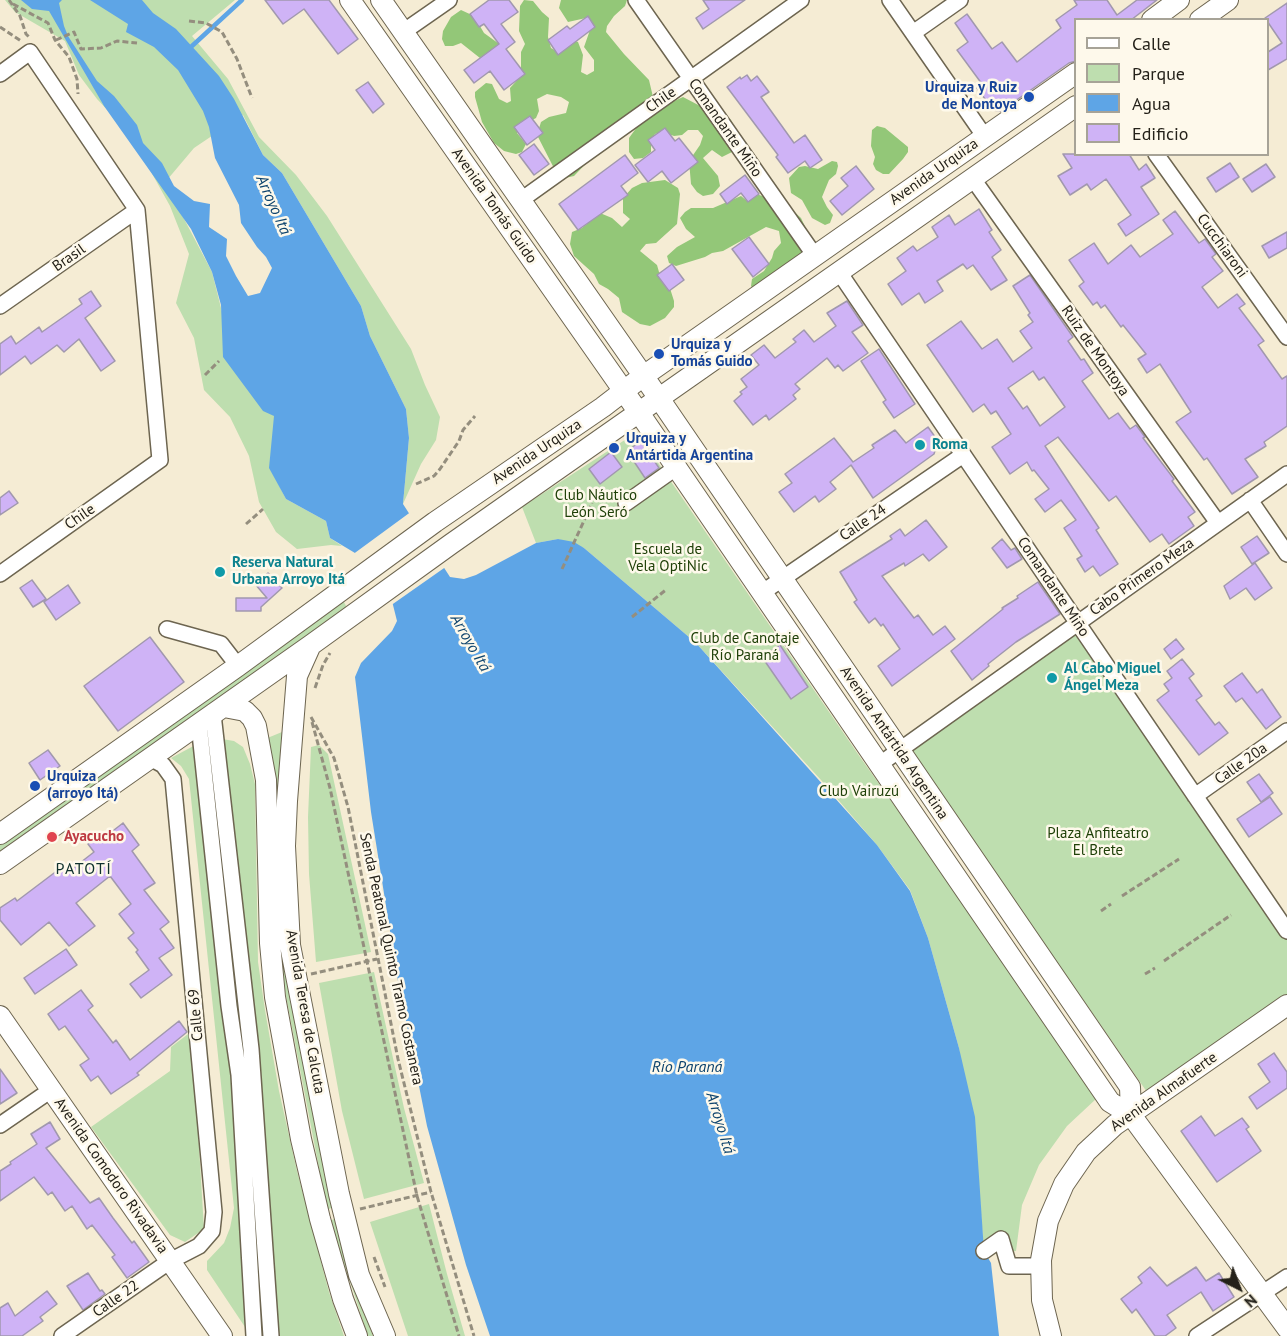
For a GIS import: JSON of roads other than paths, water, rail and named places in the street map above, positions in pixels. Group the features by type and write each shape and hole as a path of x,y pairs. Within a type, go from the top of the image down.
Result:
{"main road":[{"name":"Avenida Tomás Guido","path":"350,0 638,413"},
{"name":"Avenida Tomás Guido","path":"381,0 642,376"},
{"path":"1203,18 1228,0"},
{"path":"1154,18 1172,2"},
{"name":"Avenida Urquiza","path":"0,834 238,666 435,522 625,392 642,376 1074,74"},
{"name":"Avenida Urquiza","path":"0,864 451,544 1074,107"},
{"name":"Avenida Antártida Argentina","path":"642,376 1130,1087 1131,1115"},
{"name":"Avenida Antártida Argentina","path":"638,413 1110,1102 1131,1115 1287,1328"},
{"name":"Avenida Teresa de Calcuta","path":"311,645 297,676 287,801 285,846 290,945 341,1204 359,1275 385,1336"},
{"name":"Avenida Teresa de Calcuta","path":"212,715 245,711 256,726 266,780 270,943 275,997 301,1139 320,1219 343,1299 357,1336"},
{"name":"Avenida Almafuerte","path":"1051,1336 1042,1300 1041,1266 1048,1221 1064,1184 1086,1152 1115,1125 1287,1005"},
{"name":"Avenida Comodoro Rivadavia","path":"0,1016 222,1336"}],"street":[{"path":"403,32 449,0"},
{"name":"Comandante Miño","path":"636,0 815,256"},
{"name":"Chile","path":"520,200 801,0"},
{"path":"890,0 985,136"},
{"path":"913,33 960,0"},
{"path":"0,74 28,49 137,210"},
{"name":"Cucchiaroni","path":"1157,156 1287,337"},
{"name":"Ruiz de Montoya","path":"972,179 1218,523"},
{"name":"Chile","path":"0,574 160,460 137,210"},
{"name":"Brasil","path":"0,306 137,210"},
{"name":"Comandante Miño","path":"839,272 1287,931"},
{"name":"Calle 24","path":"762,592 963,455"},
{"path":"626,503 677,467"},
{"name":"Cabo Primero Meza","path":"880,764 1287,474"},
{"path":"1250,500 1287,554"},
{"path":"166,629 221,644 238,666"},
{"path":"212,715 229,1006 239,1076 254,1336"},
{"path":"212,715 251,1049 271,1336"},
{"name":"Calle 20a","path":"1195,796 1287,731"},
{"name":"Calle 69","path":"150,758 163,765 173,779 214,1212 212,1231 199,1246 170,1261"},
{"path":"0,1125 51,1090"},
{"path":"984,1251 1001,1239 1009,1266 1041,1266"},
{"name":"Calle 22","path":"62,1336 170,1261"},
{"path":"1197,1336 1287,1277"}],"water":[{"name":"Río Paraná","path":"21,0 62,0 59,3 68,36 97,81 114,96 137,125 143,143 162,163 174,186 194,201 210,204 209,227 227,239 226,256 248,296 260,293 272,268 241,223 239,205 215,158 209,127 203,111 178,70 154,47 126,32 128,24 90,0 142,0 153,13 176,29 219,76 234,99 263,155 282,173 361,306 370,336 406,409 409,438 403,504 450,577 464,579 476,575 536,543 558,539 574,542 584,548 696,643 877,845 910,891 928,938 959,1048 975,1117 984,1251 991,1263 999,1336 490,1336 466,1265 427,1126 398,981 371,812 355,677 361,663 392,631 397,621 392,601 355,553 330,538 326,521 286,499 269,468 274,416 263,411 223,357 221,305 212,272 191,229 104,106 49,11 32,9"}],"waterway":[{"path":"192,46 242,0"}],"place":[{"name":"Urquiza y Ruiz de Montoya","path":"1029,97"},
{"name":"Urquiza y Tomás Guido","path":"659,354"},
{"name":"Roma","path":"920,445"},
{"name":"Urquiza y Antártida Argentina","path":"614,448"},
{"name":"Reserva Natural Urbana Arroyo Itá","path":"220,572"},
{"name":"Al Cabo Miguel Ángel Meza","path":"1052,678"},
{"name":"Urquiza (arroyo Itá)","path":"35,786"},
{"name":"Ayacucho","path":"52,837"}],"district":[{"name":"PATOTÍ","path":"84,869"}],"water label":[{"name":"Arroyo Itá","path":"273,205"},
{"name":"Arroyo Itá","path":"470,643"},
{"name":"Arroyo Itá","path":"720,1123"}],"park label":[{"name":"Club Náutico León Seró","path":"596,504"},
{"name":"Escuela de Vela OptiNic","path":"668,558"},
{"name":"Club de Canotaje Río Paraná","path":"745,648"},
{"name":"Club Vairuzú","path":"859,792"},
{"name":"Plaza Anfiteatro El Brete","path":"1098,842"}]}
